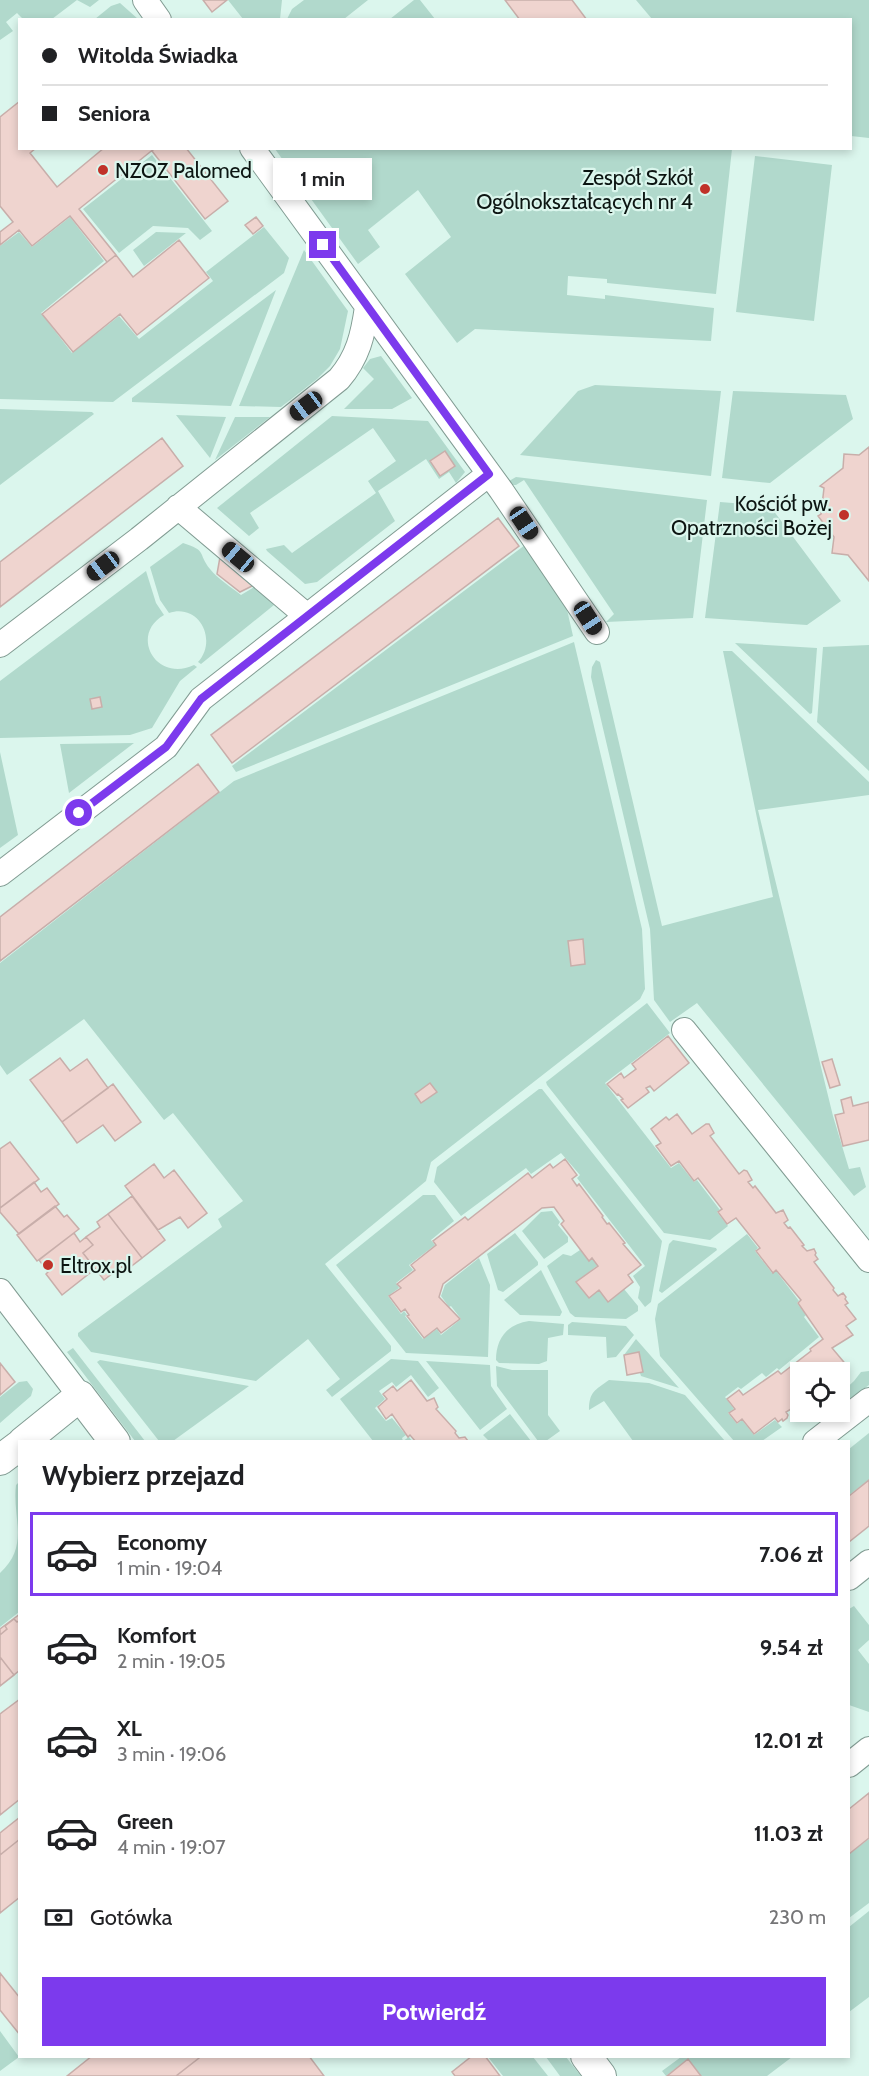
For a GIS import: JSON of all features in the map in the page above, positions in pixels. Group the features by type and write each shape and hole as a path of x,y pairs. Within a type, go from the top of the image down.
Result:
{"street":[{"path":"145,0 158,18"},
{"path":"253,150 489,474 597,632"},
{"path":"0,645 339,379 351,366 358,350 367,307"},
{"path":"0,873 166,747 201,699 489,474"},
{"path":"178,507 308,616"},
{"path":"684,1030 869,1260"},
{"path":"0,1291 113,1440"},
{"path":"25,1440 80,1396"},
{"path":"817,1440 869,1401"},
{"path":"0,1460 18,1446"},
{"path":"850,1577 869,1563"},
{"path":"850,1764 869,1749"},
{"path":"588,2058 601,2076"}],"green space":[{"path":"0,0 77,0 53,18 22,18 17,13 6,22 13,31 0,40"},
{"path":"77,0 99,0 90,7"},
{"path":"228,0 282,0 280,18 242,18"},
{"path":"304,0 368,0 345,18 288,18 292,9"},
{"path":"414,0 420,0 434,18 391,18"},
{"path":"636,0 869,0 869,138 852,136 852,18 651,18"},
{"path":"120,3 137,18 96,18 111,6"},
{"path":"276,150 732,150 716,294 607,283 607,279 568,276 567,295 605,299 605,295 714,308 711,341 475,329 457,343 405,274 451,237 418,190 368,230 380,247 358,264"},
{"path":"152,155 212,231 200,240 188,228 153,226 119,253 83,209"},
{"path":"755,156 832,165 814,321 736,312"},
{"path":"70,217 104,261 41,313 72,353 119,316 139,339 213,281 206,272 264,227 289,258 284,273 113,402 0,399 0,246 19,232 32,247"},
{"path":"156,232 186,233 144,266 133,250"},
{"path":"304,250 348,311 340,349 330,366 317,379 281,407 239,406"},
{"path":"276,290 231,406 132,402 132,398"},
{"path":"381,356 412,398 392,409 344,409 374,379 363,368 370,359"},
{"path":"595,385 721,391 711,476 520,455 578,391"},
{"path":"733,391 846,395 853,419 770,483 722,478"},
{"path":"0,409 92,412 94,414 0,485"},
{"path":"176,415 226,417 210,458"},
{"path":"332,416 428,421 465,472 456,483 449,472 439,479 426,459 378,491 395,521 317,582 305,584 266,549 284,545 292,553 376,493 368,481 396,461 373,428 250,513 259,528 249,536 217,508"},
{"path":"235,417 270,417 215,460"},
{"path":"516,477 707,500 693,618 606,622 614,614 524,480 516,485 510,485 509,481"},
{"path":"720,502 770,506 841,601 807,625 705,618"},
{"path":"529,542 563,592 573,636 236,772 232,766"},
{"path":"183,543 199,551 213,573 241,595 256,586 274,605 201,664 198,662 204,653 206,644 206,634 202,625 189,613 180,611 169,613 160,600 150,567"},
{"path":"146,571 156,603 164,615 154,624 149,634 148,644 152,654 168,668 180,669 194,665 197,667 180,681 152,728 130,735 0,738 0,681"},
{"path":"574,642 642,929 645,989 640,999 431,1162 426,1181 325,1264 391,1346 391,1351 332,1397 326,1390 340,1379 308,1339 256,1381 91,1352 78,1333 222,1227 218,1219 243,1201 173,1113 164,1120 84,1019 7,1075 0,1065 0,963 234,781"},
{"path":"735,643 817,648 812,713 810,714"},
{"path":"869,645 869,771 817,722 823,647"},
{"path":"723,651 732,651 869,782 869,795 758,810 833,1116 849,1169 860,1167 866,1187 854,1196 697,1003 670,1022 654,1000 650,929 591,677 592,667 596,660 600,662 662,926 773,897"},
{"path":"134,743 69,793 60,744"},
{"path":"0,752 18,835 0,848"},
{"path":"647,1003 670,1033 605,1083 671,1168 679,1163 694,1182 697,1180 720,1210 717,1212 728,1226 710,1240 664,1233 546,1082"},
{"path":"542,1089 662,1241 651,1302 645,1307 638,1298 640,1287 633,1276 645,1266 577,1178 580,1175 561,1153 531,1174 526,1168 461,1216 434,1182 437,1167"},
{"path":"423,1195 435,1195 454,1221 431,1240 435,1245 409,1265 413,1270 396,1283 399,1288 388,1296 401,1314 404,1311 407,1315 405,1316 423,1339 437,1329 441,1335 461,1319 441,1296 445,1285 479,1258 490,1285 488,1357 406,1353 336,1265"},
{"path":"552,1211 560,1222 558,1225 568,1237 568,1242 544,1259 522,1231 541,1212"},
{"path":"515,1233 538,1265 503,1292 498,1290 487,1254"},
{"path":"747,1234 758,1248 755,1251 772,1273 776,1271 799,1301 797,1303 806,1315 804,1317 819,1337 779,1370 777,1368 766,1377 762,1373 741,1389 738,1387 725,1397 734,1409 728,1413 737,1424 742,1420 754,1435 775,1420 782,1427 763,1440 733,1440 660,1356 655,1319 658,1304"},
{"path":"673,1240 717,1250 662,1293 659,1291 669,1244"},
{"path":"580,1250 589,1261 592,1258 598,1265 576,1282 589,1298 599,1290 608,1302 624,1289 638,1306 638,1311 626,1319 575,1317 570,1313 547,1266 563,1254 571,1256"},
{"path":"541,1270 562,1312 560,1316 520,1315 504,1300"},
{"path":"529,1321 564,1324 563,1335 548,1338 547,1361 539,1364 499,1363 496,1360 498,1345 504,1334 515,1325"},
{"path":"572,1322 626,1326 634,1335 616,1357 607,1358 606,1337 568,1335 568,1325"},
{"path":"636,1339 679,1388 641,1376 640,1373 643,1372 639,1352 624,1355"},
{"path":"73,1348 144,1440 134,1440 67,1352"},
{"path":"391,1359 418,1361 439,1388 428,1397 411,1375 396,1387 392,1382 379,1391 385,1399 375,1408 386,1421 392,1418 406,1435 403,1440 372,1440 340,1399"},
{"path":"100,1360 249,1386 174,1440 158,1440 97,1362"},
{"path":"426,1361 490,1365 491,1386 507,1409 480,1430"},
{"path":"496,1366 512,1370 548,1370 548,1415 560,1431 547,1440 537,1440 497,1386"},
{"path":"869,1371 869,1385 850,1399 850,1385 861,1372"},
{"path":"609,1380 649,1383 685,1395 724,1440 632,1440 604,1401 589,1410 590,1399 600,1386"},
{"path":"27,1381 33,1389 31,1396 0,1423 0,1397 19,1382"},
{"path":"510,1414 530,1440 488,1440 483,1435"},
{"path":"869,1433 869,1480 850,1494 850,1448"},
{"path":"18,1483 18,1531 15,1497"},
{"path":"18,1531 18,1613 0,1627 0,1573 9,1563 17,1542"},
{"path":"854,1606 869,1625 869,1640 858,1650 869,1664 869,1712 850,1705 850,1608"},
{"path":"869,1839 869,1903 850,1917 850,1853"},
{"path":"869,1911 869,1997 850,2011 850,1926"},
{"path":"0,2031 18,2058 0,2071"},
{"path":"489,2058 534,2058 548,2076 503,2076"},
{"path":"547,2058 567,2058 581,2076 560,2076"},
{"path":"680,2058 791,2058 767,2076 701,2076 688,2059 666,2076 662,2071"}],"building":[{"path":"203,0 227,0 212,12"},
{"path":"505,0 572,0 586,18 518,18"},
{"name":"NZOZ Palomed","path":"18,103 18,150 34,150 30,153 57,187 102,150 153,150 79,209 116,255 107,262 70,216 32,246 19,230 0,245 0,232 13,222 0,206 0,117"},
{"path":"188,150 228,201 205,219 152,151"},
{"path":"256,217 263,226 253,234 245,225"},
{"path":"179,240 209,278 137,335 120,314 73,352 42,314 116,255 133,277"},
{"path":"162,438 183,466 0,607 0,562"},
{"name":"Kościół pw. Opatrzności Bożej","path":"869,447 869,581 848,555 832,553 834,537 818,516 821,514 824,488 820,486 843,468 844,454 859,455"},
{"path":"445,451 455,466 440,476 430,461"},
{"path":"498,518 519,546 232,763 211,735"},
{"path":"220,557 254,585 240,592 217,574"},
{"path":"100,697 102,707 92,709 90,699"},
{"path":"198,764 219,792 0,961 0,917"},
{"path":"583,939 585,964 571,966 568,941"},
{"path":"668,1036 689,1063 654,1091 650,1086 646,1088 649,1092 628,1108 621,1100 623,1099 607,1084 621,1073 624,1078 636,1069 632,1064"},
{"path":"60,1058 70,1071 87,1059 108,1088 62,1122 30,1080"},
{"path":"832,1059 840,1085 830,1088 822,1062"},
{"path":"430,1083 437,1092 421,1103 415,1094"},
{"path":"113,1084 141,1122 115,1141 103,1125 77,1143 62,1122"},
{"path":"851,1097 853,1106 869,1102 869,1140 843,1146 835,1115 844,1113 841,1100"},
{"path":"677,1114 692,1134 709,1124 714,1133 710,1136 739,1174 744,1170 747,1171 752,1180 748,1182 753,1188 755,1186 776,1213 783,1210 788,1220 784,1223 788,1228 790,1227 804,1245 802,1246 807,1251 814,1249 818,1259 814,1262 838,1296 843,1293 846,1297 848,1303 845,1305 856,1319 846,1326 853,1335 832,1348 844,1362 797,1362 823,1339 798,1303 801,1300 776,1270 773,1273 756,1251 760,1248 736,1218 727,1224 718,1212 722,1209 698,1178 694,1181 679,1161 671,1166 656,1146 661,1143 651,1129 666,1117 669,1120"},
{"path":"10,1142 39,1179 0,1208 0,1149"},
{"path":"565,1159 577,1175 572,1179 577,1186 579,1184 607,1224 609,1223 641,1265 628,1275 633,1282 608,1302 599,1290 589,1298 576,1282 598,1266 592,1258 589,1261 561,1224 564,1221 554,1207 542,1208 443,1284 439,1297 460,1319 441,1333 437,1328 424,1338 407,1316 409,1315 405,1309 401,1312 389,1296 401,1288 397,1284 415,1270 411,1265 436,1245 433,1241 465,1217 468,1220 528,1173 532,1178 550,1164 553,1168"},
{"path":"154,1164 164,1178 174,1170 207,1213 188,1228 180,1217 158,1230 125,1186"},
{"path":"34,1182 41,1192 47,1188 59,1204 19,1234 0,1212 0,1208"},
{"path":"132,1196 165,1240 142,1258 108,1214"},
{"path":"55,1206 64,1217 67,1215 79,1229 37,1261 17,1235"},
{"path":"108,1214 142,1258 125,1271 122,1266 104,1280 83,1253 93,1245 86,1237 100,1227 97,1222"},
{"path":"74,1233 80,1242 86,1237 93,1245 83,1253 95,1269 62,1295 46,1274 48,1272 39,1260"},
{"path":"639,1352 643,1372 627,1375 624,1355"},
{"path":"0,1363 15,1382 0,1395"},
{"path":"790,1367 790,1410 786,1412 787,1418 778,1422 775,1418 754,1434 742,1419 737,1423 729,1413 735,1409 727,1399 739,1390 743,1395 778,1371 781,1374"},
{"path":"411,1380 427,1401 434,1398 438,1407 436,1409 456,1431 459,1438 465,1437 467,1440 414,1440 410,1435 408,1437 392,1414 386,1419 378,1407 387,1399 383,1394 393,1386 397,1391"},
{"path":"869,1480 869,1526 850,1541 850,1495"},
{"path":"18,1616 18,1672 0,1686 0,1629"},
{"path":"14,1619 18,1621 18,1672 14,1675 0,1657 0,1635 7,1629 5,1626"},
{"path":"0,1657 14,1675 0,1686"},
{"path":"18,1700 18,1801 0,1815 0,1714"},
{"path":"869,1793 869,1838 850,1853 850,1808"},
{"path":"18,1819 18,1841 0,1855 0,1833"},
{"path":"18,1841 18,1899 0,1913 0,1855"},
{"path":"0,1973 18,1996 18,2032 0,2010"},
{"path":"90,2058 199,2058 176,2076 67,2076"},
{"path":"199,2058 310,2058 324,2076 176,2076"},
{"path":"470,2058 486,2058 500,2076 455,2076 452,2072"},
{"path":"688,2059 701,2076 667,2076"}],"place":[{"name":"NZOZ Palomed","path":"103,170"},
{"name":"Zespół Szkół Ogólnokształcących nr 4","path":"705,189"},
{"name":"Kościół pw. Opatrzności Bożej","path":"844,515"},
{"name":"Eltrox.pl","path":"48,1265"}],"route":[{"path":"79,813 166,747 201,699 489,474 323,245"}]}
